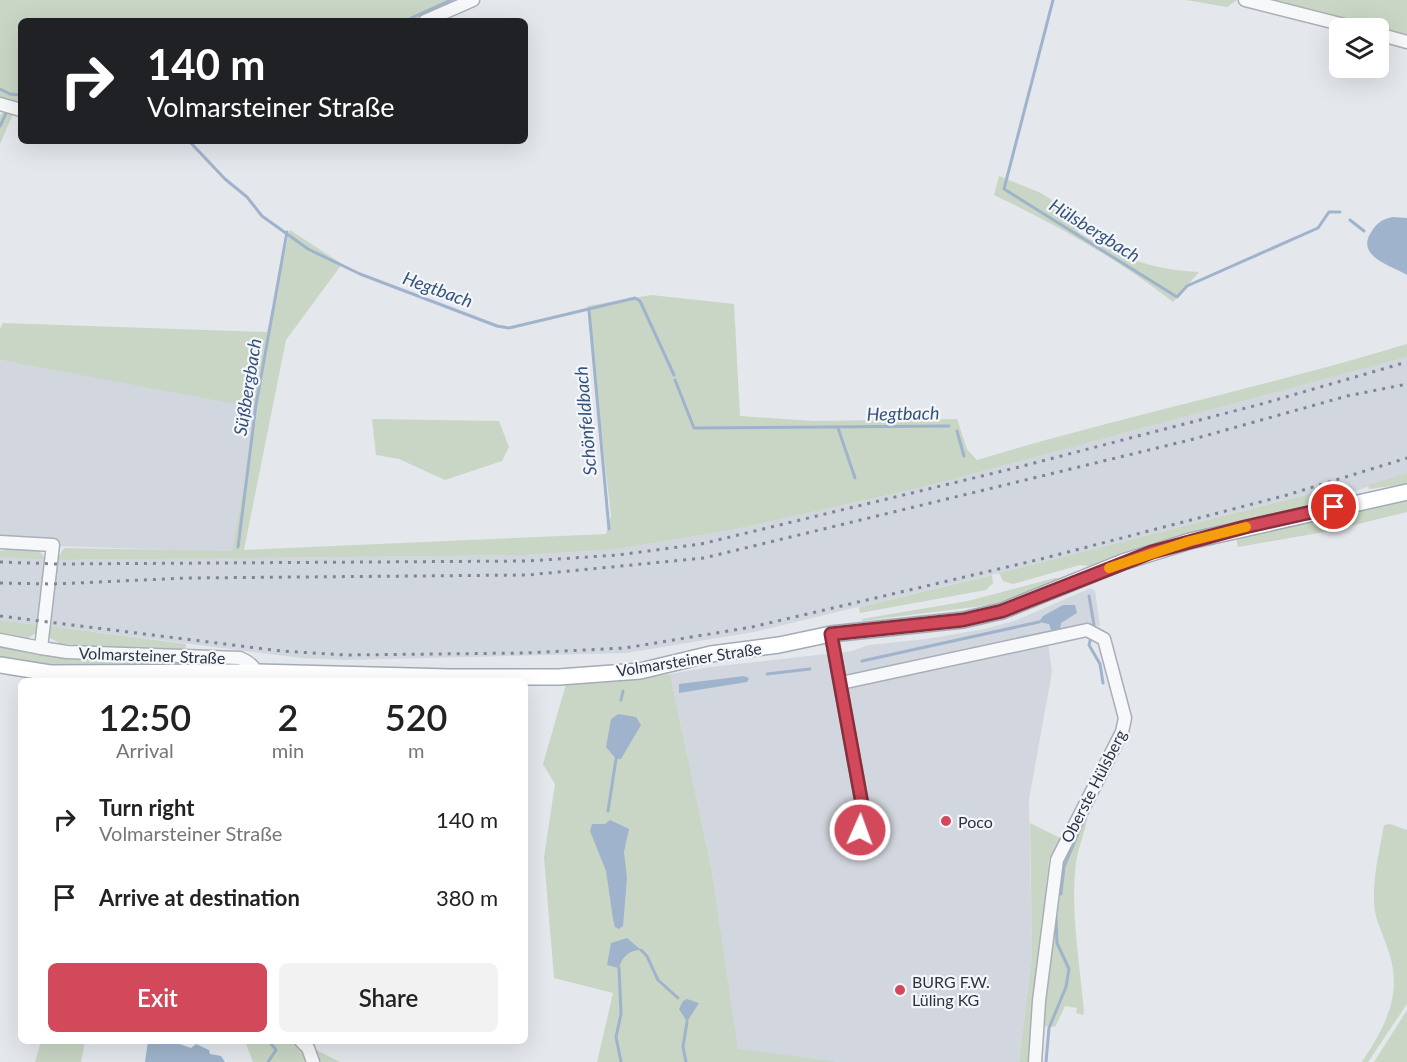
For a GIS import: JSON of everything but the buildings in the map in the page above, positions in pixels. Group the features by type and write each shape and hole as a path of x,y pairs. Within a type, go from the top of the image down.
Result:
{"main road":[{"name":"Volmarsteiner Straße","path":"0,665 50,673 258,676 570,676 640,670 711,654 778,645 831,634 963,620 1002,611 1124,562 1190,541 1407,492"}],"street":[{"path":"432,18 472,0"},
{"path":"1245,0 1329,21"},
{"path":"1389,37 1407,42"},
{"path":"0,104 18,109"},
{"path":"0,542 53,545 41,648"},
{"name":"Oberste Hülsberg","path":"841,682 1093,632 1104,639 1125,718 1122,732 1057,860 1039,1001 1035,1062"},
{"path":"831,634 862,804 858,846"},
{"name":"Volmarsteiner Straße","path":"0,640 66,652 240,658 249,662 258,676"},
{"path":"304,1044 313,1062"}],"shaded area":[{"path":"1407,357 1407,473 1324,502 1320,491 999,573 754,632 626,653 346,660 301,658 49,626 57,560 527,555 618,549 732,530 928,486"},
{"path":"0,360 258,407 232,552 0,544"},
{"path":"0,557 45,560 37,625 0,620"},
{"path":"1091,588 1095,591 1100,626 1089,625 1047,635 1052,672 1029,799 1032,957 1019,1062 841,1062 738,1050 712,871 670,674 710,667 852,651 869,645 926,639 985,629 1014,621"}],"green space":[{"path":"0,0 473,0 432,18 18,18 18,109 0,104"},
{"path":"1186,0 1237,0 1227,7"},
{"path":"1274,0 1407,0 1407,37 1389,32 1389,18 1339,18"},
{"path":"6,111 14,112 0,144 0,115"},
{"path":"999,176 1041,193 1056,203 1061,213 1077,226 1078,232 1107,249 1151,265 1199,272 1173,302 1131,271 1086,244 994,195"},
{"path":"290,230 342,264 286,340 244,550 606,534 611,516 587,306 651,295 734,304 740,416 813,421 957,419 967,449 977,460 1407,344 1407,357 928,486 732,530 618,549 527,555 57,560 64,548 232,551 258,408 0,360 0,329 3,323 267,332"},
{"path":"372,419 499,421 509,447 502,461 445,480 399,459 376,455"},
{"path":"1407,473 1407,484 1369,489 1368,485"},
{"path":"1321,491 1324,502 1201,530 1148,545 1096,567 1080,565 1013,584 1003,581 999,573"},
{"path":"1407,499 1407,512 1330,531 1238,547 1236,537"},
{"path":"24,547 39,552 45,560 0,557 0,551"},
{"path":"992,575 993,583 986,590 860,613 859,607"},
{"path":"1062,578 998,604 862,621 862,619 968,601"},
{"path":"0,620 37,625 36,633 25,640 0,634"},
{"path":"49,626 186,644 186,650 61,644 50,638"},
{"path":"0,645 182,661 182,666 46,665 0,657"},
{"path":"670,674 712,871 738,1049 841,1062 597,1062 613,993 554,978 544,857 555,784 543,764 566,684"},
{"path":"1085,813 1088,814 1086,827 1078,851 1074,882 1076,938 1084,1012 1083,1015 1076,1013 1077,1008 1065,1006 1055,1027 1041,1026 1061,858"},
{"path":"1030,823 1060,838 1049,859 1028,1062 1019,1062 1032,957"},
{"path":"1390,824 1407,830 1407,1004 1368,1062 1362,1062 1389,1012 1394,985 1388,950 1376,917 1374,901 1376,868 1384,825"},
{"path":"1407,1010 1407,1062 1374,1062"},
{"path":"40,1044 84,1044 81,1062 35,1062"},
{"path":"246,1044 304,1044 340,1062 253,1062"}],"water":[{"path":"1392,217 1407,218 1407,275 1378,260 1368,249 1367,242 1374,228 1381,221"},
{"path":"1063,605 1075,605 1077,613 1061,623 1060,631 1051,630 1049,624 1039,622 1043,616"},
{"path":"744,676 749,678 747,682 679,693 679,684"},
{"path":"618,714 636,717 641,725 621,759 616,759 606,747 611,719"},
{"path":"610,820 629,829 624,852 627,878 623,926 619,929 615,927 613,919 606,871 590,831 592,824 605,824"},
{"path":"627,938 641,950 627,955 619,968 607,965 611,943"},
{"path":"687,999 699,1003 687,1022 679,1009 683,1001"},
{"path":"148,1044 180,1044 191,1048 196,1044 209,1050 210,1054 221,1056 225,1062 145,1062"}],"waterway":[{"path":"412,18 451,0"},
{"name":"Hülsbergbach","path":"1053,0 1004,189 1177,297 1187,286 1318,228 1329,212 1340,212"},
{"name":"Hülsbergbach","path":"0,89 18,95"},
{"path":"0,126 7,111"},
{"name":"Hegtbach","path":"192,144 225,179 247,197 262,216 308,249 360,274 497,326 509,328 635,298 640,301 674,375"},
{"name":"Hülsbergbach","path":"1350,220 1364,231"},
{"name":"Süßbergbach","path":"238,547 256,405 287,232"},
{"name":"Schönfeldbach","path":"589,310 609,529"},
{"name":"Hegtbach","path":"675,380 694,428 949,426"},
{"path":"838,428 855,478"},
{"name":"Hegtbach","path":"957,431 964,456"},
{"name":"Hegtbach","path":"1089,596 1093,631"},
{"path":"862,661 1039,622"},
{"name":"Hegtbach","path":"1091,637 1089,645 1100,664 1103,683"},
{"path":"767,674 810,669"},
{"name":"Schönfeldbach","path":"621,700 623,691"},
{"name":"Schönfeldbach","path":"608,811 616,759"},
{"name":"Hegtbach","path":"1061,894 1064,867 1084,819"},
{"name":"Hegtbach","path":"1046,1062 1049,1028 1066,987 1069,969 1057,943 1056,917"},
{"path":"641,950 647,956 658,980 678,998"},
{"name":"Schönfeldbach","path":"619,968 621,1014 616,1037 621,1062"},
{"path":"686,1062 683,1047 687,1022"},
{"path":"268,1062 276,1050 271,1044"}],"railway":[{"path":"0,562 57,564 528,561 618,555 701,544 1015,468 1265,403 1407,362"},
{"path":"0,583 54,584 187,578 528,575 704,558 1190,440 1347,396 1407,384"},
{"path":"0,616 281,651 345,655 525,653 625,648 752,627 1041,559 1287,495 1407,458"}],"slow traffic":[{"path":"1109,568 1152,552 1246,527"}],"place":[{"name":"Poco","path":"946,821"},
{"name":"BURG F.W. Lüling KG","path":"900,990"}],"route":[{"path":"860,830 862,804 831,634 963,620 1002,611 1152,552 1245,527 1334,507"}]}
